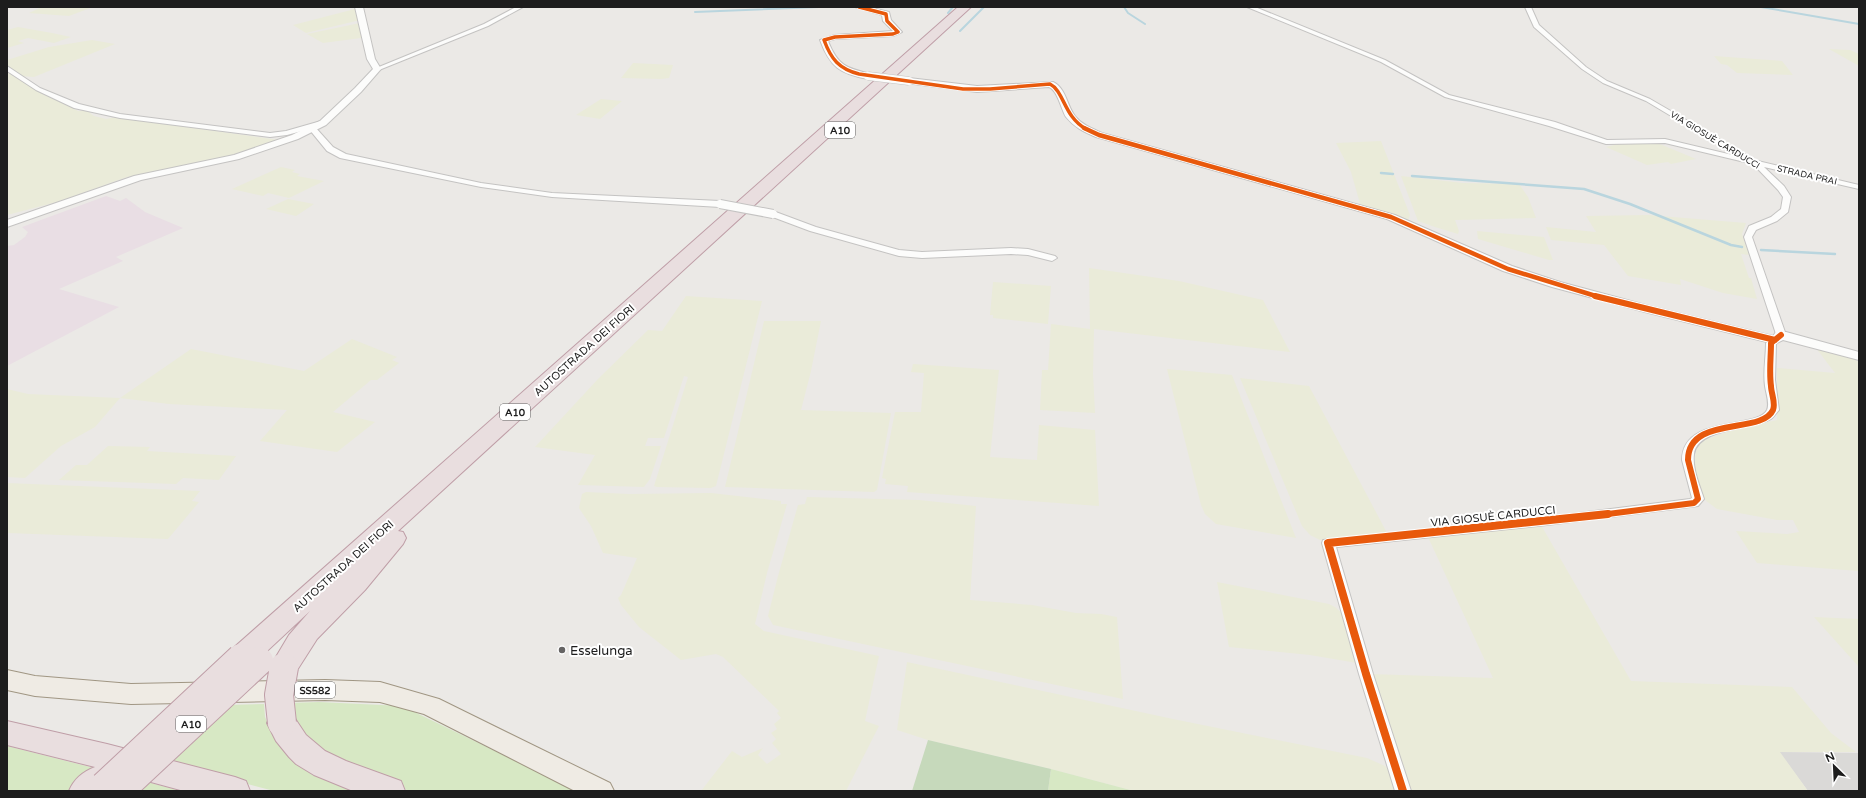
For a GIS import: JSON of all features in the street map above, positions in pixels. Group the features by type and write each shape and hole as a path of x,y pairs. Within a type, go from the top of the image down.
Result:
{"highway":[{"name":"AUTOSTRADA DEI FIORI","path":"104,788 261,662 965,7"},
{"name":"AUTOSTRADA DEI FIORI","path":"104,788 182,711 299,640 356,582 394,538 974,7"},
{"path":"261,662 279,684 278,698 282,723 294,742 307,755 323,764 390,791"},
{"path":"7,733 107,757 235,791"}],"main road":[{"name":"SS582","path":"7,680 35,686 131,694 326,690 380,692 430,706 602,791"}],"street":[{"path":"359,7 372,59 377,69"},
{"path":"7,224 138,178 236,157 295,137 323,123 358,90 377,69 486,26 520,7"},
{"path":"859,7 886,14 887,21 898,32 893,34 834,37 824,40 834,62 839,67 851,72 868,76 977,89 1050,84 1056,87 1073,121 1079,126 1099,134 1391,217 1412,225 1471,253 1524,274 1628,304 1859,356"},
{"name":"STRADA PRAI","path":"1250,7 1388,63 1425,86 1447,96 1552,124 1606,142 1618,143 1665,141 1859,187"},
{"name":"VIA GIOSUÈ CARDUCCI","path":"1403,791 1366,674 1328,543 1547,521 1694,503 1698,499 1688,460 1688,453 1693,442 1701,436 1720,429 1763,419 1770,416 1773,410 1770,374 1771,343 1778,338 1748,237 1752,228 1774,219 1785,210 1787,197 1781,188 1754,162 1648,100 1605,82 1584,68 1536,26 1528,7"},
{"path":"7,68 38,88 70,104 120,116 270,135 287,133 323,123"},
{"path":"314,128 330,149 344,156 423,174 481,185 560,196 720,204 773,214 813,229 899,253 922,255 1011,251 1028,252 1052,258"}],"shaded area":[{"path":"106,196 120,201 126,198 145,212 183,228 116,257 123,261 59,289 119,307 7,366 7,246 14,245 25,237 28,232 22,227"},
{"path":"1779,752 1859,753 1859,791 1808,791"}],"green space":[{"path":"42,7 93,7 69,16 29,13"},
{"path":"355,9 359,15 359,21 306,33 293,25"},
{"path":"360,23 361,38 323,43 307,34"},
{"path":"18,27 71,37 54,43 28,38 18,41 24,43 7,48 7,30"},
{"path":"92,40 115,44 34,77 21,76 7,65 7,60 49,47"},
{"path":"1829,49 1850,50 1859,54 1859,66"},
{"path":"1714,56 1782,61 1793,75 1737,73 1727,65 1721,64"},
{"path":"633,63 673,65 669,78 621,78"},
{"path":"7,72 78,111 88,110 94,116 106,119 116,117 279,140 216,160 127,177 57,202 7,215"},
{"path":"601,99 622,101 600,119 576,115"},
{"path":"1381,141 1410,215 1408,221 1361,207 1351,172 1336,143"},
{"path":"1655,142 1696,159 1671,164 1668,162 1647,165 1606,147 1618,144"},
{"path":"281,167 295,170 292,172 300,174 297,176 324,181 289,198 268,193 263,196 232,189"},
{"path":"1401,176 1463,183 1519,184 1528,197 1536,218 1455,220 1459,231 1458,234 1435,227 1418,221"},
{"path":"288,199 314,204 296,216 266,209"},
{"path":"1648,215 1746,223 1742,234 1749,255 1741,254 1749,278 1751,278 1757,299 1723,293 1680,279 1681,285 1628,276 1604,245 1551,240 1546,227 1596,232 1586,216"},
{"path":"1477,231 1544,237 1553,260 1478,239"},
{"path":"1089,268 1179,281 1263,300 1290,352 1094,329 1093,374 1095,413 1040,410 1042,370 1048,370 1051,324 1090,329"},
{"path":"993,282 1051,286 1048,324 993,318 993,315 990,315"},
{"path":"686,296 762,301 716,486 711,488 654,486 688,377 684,376 664,438 648,438 645,446 661,446 650,479 644,487 578,485 595,455 535,447 598,379 648,330 662,331"},
{"path":"764,321 821,321 811,371 801,410 891,413 877,490 874,492 725,487"},
{"path":"352,339 397,357 392,360 399,363 377,380 371,380 333,412 375,422 337,452 260,441 287,410 169,404 120,398 191,349 304,371"},
{"path":"1816,348 1848,356 1859,362 1859,571 1757,563 1736,531 1787,534 1799,532 1793,520 1777,520 1717,509 1705,500 1695,472 1694,462 1696,452 1698,445 1704,440 1733,430 1777,420 1777,368 1835,373"},
{"path":"913,364 999,370 990,457 1037,460 1039,425 1095,430 1099,506 907,492 908,486 885,484 886,479 882,478 895,412 921,412 924,373 911,372"},
{"path":"1167,369 1232,375 1296,538 1216,524 1205,514 1201,505"},
{"path":"1240,378 1309,386 1386,531 1384,534 1320,540 1310,535 1302,526"},
{"path":"7,389 28,394 120,398 95,427 61,446 25,478 7,477"},
{"path":"108,446 150,447 147,451 236,456 219,480 183,478 176,484 59,480 76,465 87,465"},
{"path":"7,483 200,491 192,501 199,502 168,539 7,533"},
{"path":"586,492 629,494 711,493 781,501 781,504 787,504 767,573 755,624 764,631 879,656 865,721 879,726 846,791 701,791 732,751 742,757 763,748 758,755 767,764 781,754 772,743 776,739 771,733 777,729 774,724 781,718 777,713 779,711 723,657 716,654 681,660 639,627 621,605 618,598 621,595 637,558 603,553 591,526 579,508 582,494"},
{"path":"807,497 919,500 976,506 970,600 1032,605 1076,613 1101,614 1117,617 1123,699 773,625 768,616 778,576 798,505 805,504"},
{"path":"1541,525 1631,681 1792,687 1831,733 1856,752 1780,752 1808,791 1409,791 1370,674 1493,678 1428,537"},
{"path":"1217,582 1329,604 1335,607 1342,613 1357,663 1310,655 1229,647"},
{"path":"1814,617 1859,619 1859,667"},
{"path":"907,662 1173,719 1367,758 1385,766 1390,772 1396,791 1134,791 1051,769 928,740 897,730"},
{"path":"319,702 402,706 578,791 409,791 326,755 302,736 288,703"},
{"path":"264,704 265,717 271,730 370,791 274,791 168,763 227,705"},
{"path":"928,740 1051,769 1048,791 912,791"},
{"path":"7,746 98,769 74,791 7,791"},
{"path":"1051,769 1134,791 1048,791"},
{"path":"147,782 181,791 138,791"}],"waterway":[{"path":"695,12 819,7"},
{"path":"948,13 953,7"},
{"path":"960,31 984,7"},
{"path":"1124,7 1128,13 1145,24"},
{"path":"1675,7 1698,7"},
{"path":"1761,7 1859,24"},
{"path":"1381,173 1393,174"},
{"path":"1412,176 1584,189 1630,204 1731,245 1742,247"},
{"path":"1761,250 1835,254"}],"cycle path":[{"path":"859,7 886,14 887,21 898,32 893,34 835,37 824,40 829,53 836,63 851,72 963,89 990,89 1050,84 1056,87 1067,111 1075,122 1089,131 1099,135 1391,217 1408,223 1491,262 1525,275 1650,310 1775,340"},
{"path":"1403,791 1366,674 1328,543 1547,521 1694,503 1698,499 1691,477 1688,460 1688,454 1692,443 1715,430 1758,421 1768,416 1773,410 1770,380 1771,343 1781,335"}],"place":[{"name":"Esselunga","path":"562,650"}]}
